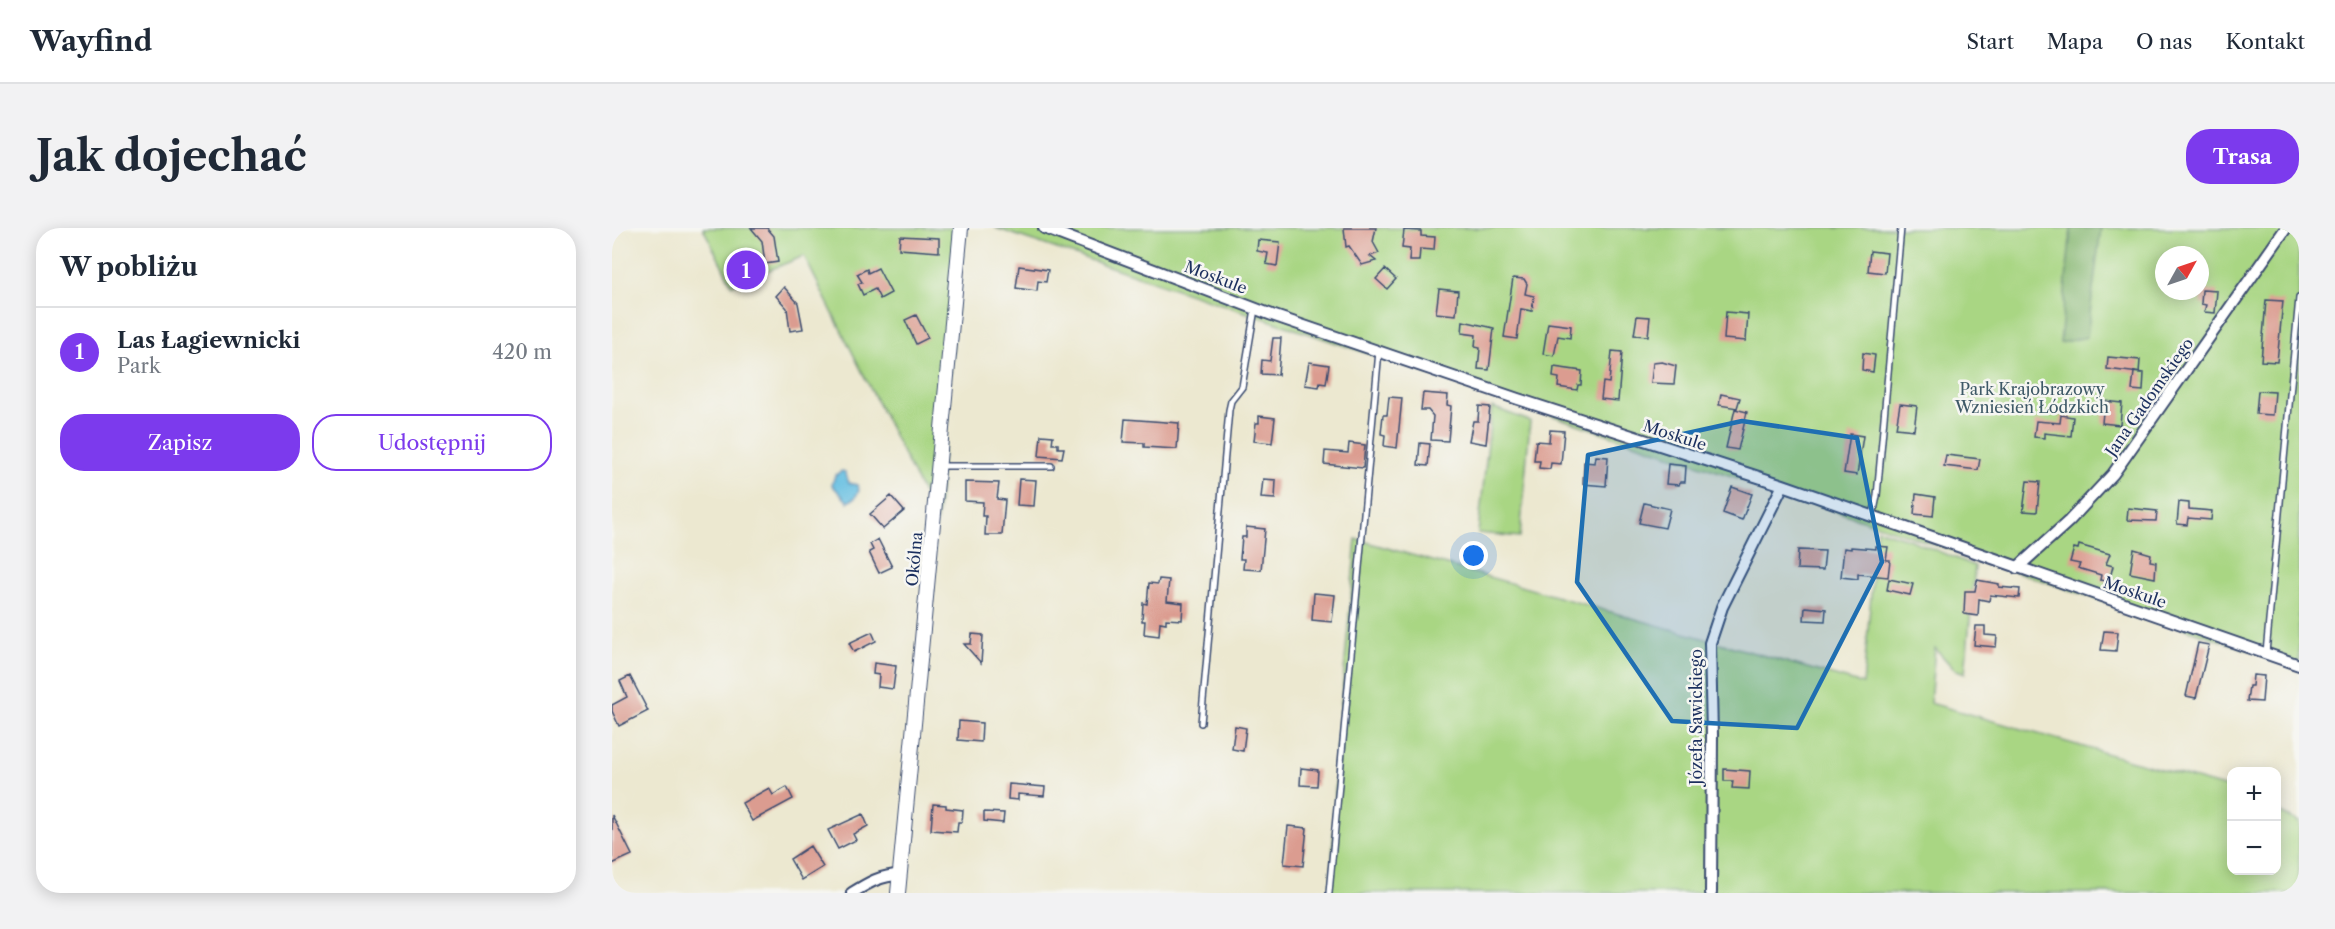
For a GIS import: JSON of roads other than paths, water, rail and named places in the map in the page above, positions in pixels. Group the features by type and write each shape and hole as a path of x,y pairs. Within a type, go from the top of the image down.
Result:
{"street":[{"name":"Okólna","path":"898,893 961,228"},
{"name":"Moskule","path":"1044,228 1255,308 1518,399 1783,485 2299,665"},
{"name":"Jana Gadomskiego","path":"2017,568 2069,521 2113,474 2286,228"},
{"name":"Józefa Sawickiego","path":"1712,893 1710,643 1722,607 1783,485"},
{"path":"852,893 878,878 900,875"}],"lane":[{"path":"1872,517 1877,496 1901,228"},
{"path":"2266,653 2299,298"},
{"path":"1201,723 1229,410 1231,400 1242,387 1255,308"},
{"path":"1329,893 1379,350"},
{"path":"939,466 1051,466"}],"water":[{"path":"842,471 845,472 849,483 857,485 859,490 855,498 848,502 832,485 835,475"}],"place":[{"name":"Las Łagiewnicki","path":"746,270"}],"park label":[{"name":"Park Krajobrazowy Wzniesień Łódzkich","path":"2032,398"}]}
